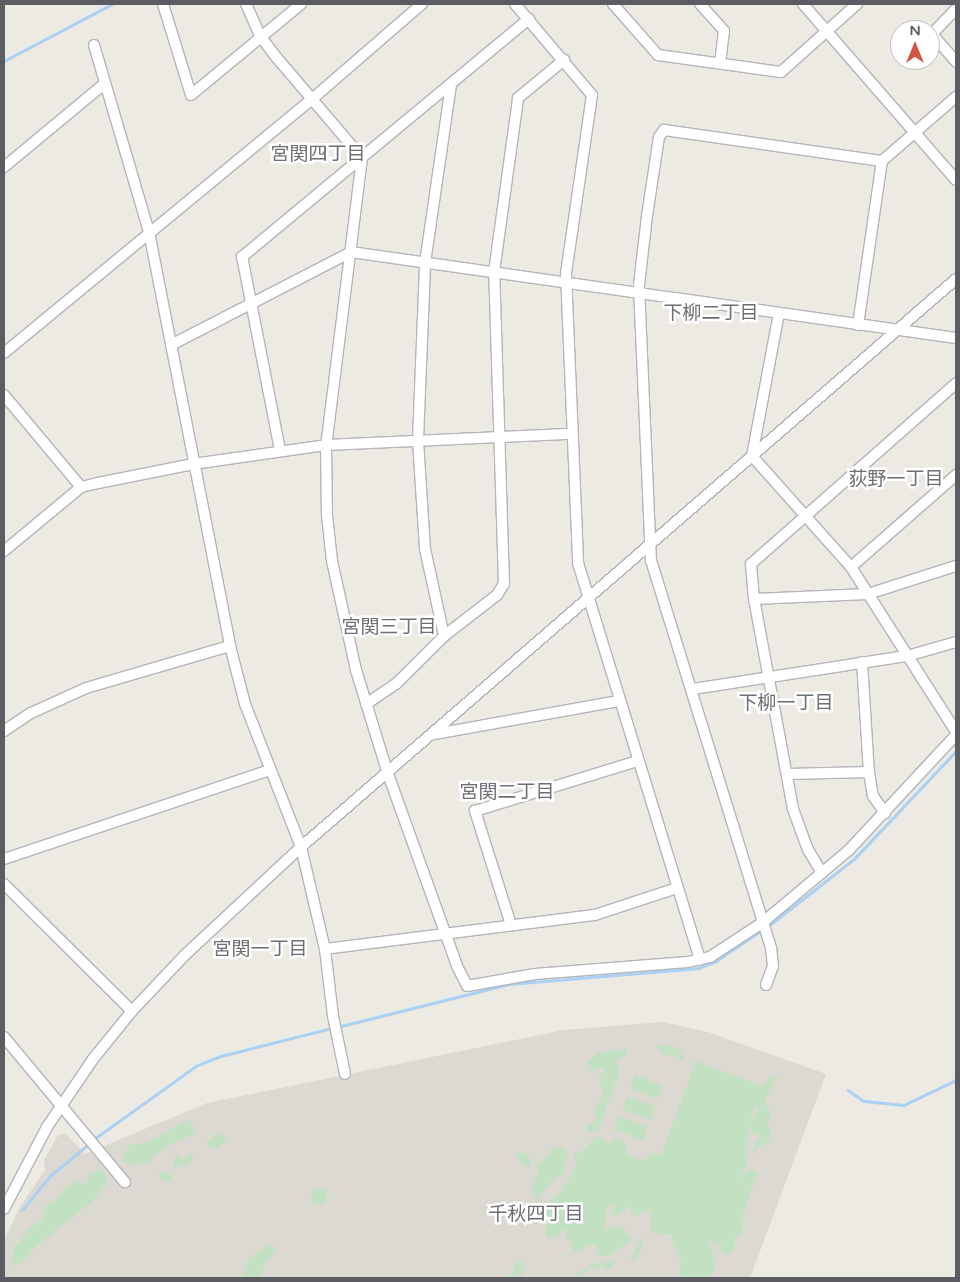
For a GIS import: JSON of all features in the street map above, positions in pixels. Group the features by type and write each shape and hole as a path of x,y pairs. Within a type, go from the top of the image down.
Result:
{"street":[{"path":"163,4 191,95 300,4"},
{"path":"246,4 261,37 311,100 362,158 326,445 327,515 332,561 366,704 388,774 446,934 467,986 535,974 700,960 710,957 762,923 822,873 885,813 956,733 851,567 752,456"},
{"path":"4,354 149,232 311,100 422,4"},
{"path":"515,4 589,88 592,98 566,282 578,563 676,888 700,960"},
{"path":"612,4 658,55 781,72 857,4"},
{"path":"700,4 724,30 720,64"},
{"path":"803,4 956,180"},
{"path":"956,9 932,34 956,62"},
{"path":"280,450 242,256 528,19"},
{"path":"94,45 149,232 230,646 245,704 301,847 325,949 332,1016 345,1074"},
{"path":"366,704 396,684 444,636 497,595 504,584 494,272 518,98 564,60"},
{"path":"4,167 105,83"},
{"path":"444,636 425,549 418,440 425,263 450,85"},
{"path":"858,324 882,161 956,97"},
{"path":"766,985 773,960 650,547 639,293 659,137 664,130 882,161"},
{"path":"171,346 351,252 956,338"},
{"path":"4,1209 61,1106 93,1059 132,1011 185,955 301,847 588,601 752,456 900,330 956,279"},
{"path":"752,456 779,313"},
{"path":"822,873 796,822 754,599 751,564 952,387 956,399"},
{"path":"4,394 81,487"},
{"path":"4,551 81,487 193,464 280,450 326,445 572,434"},
{"path":"851,567 956,475"},
{"path":"754,599 868,594 956,566"},
{"path":"693,689 907,656 956,642"},
{"path":"4,731 31,713 86,688 230,646"},
{"path":"862,662 869,772 873,796 885,813"},
{"path":"434,734 619,701"},
{"path":"511,925 475,811 638,761"},
{"path":"4,859 270,770"},
{"path":"788,774 869,772"},
{"path":"4,884 132,1011"},
{"path":"325,949 595,915 676,888"},
{"path":"4,1037 125,1182"},
{"path":"4,1218 18,1182"}],"shaded area":[{"path":"663,1022 708,1032 826,1074 750,1278 4,1278 4,1240 20,1207 45,1170 44,1160 58,1135 66,1134 85,1154 207,1103 564,1030"}],"green space":[{"path":"660,1044 680,1049 685,1061 680,1061 677,1055 664,1055 657,1047"},
{"path":"613,1049 627,1050 625,1056 617,1060 618,1075 599,1129 590,1133 588,1127 597,1119 594,1111 603,1093 599,1078 604,1070 602,1067 592,1071 588,1062 599,1051 604,1054"},
{"path":"696,1061 761,1086 773,1075 778,1077 765,1100 765,1105 772,1112 768,1121 771,1134 768,1143 762,1144 751,1155 756,1146 753,1143 761,1137 750,1131 749,1124 759,1109 755,1105 748,1126 747,1161 741,1179 749,1170 758,1171 742,1217 744,1223 741,1234 735,1238 735,1249 726,1254 720,1251 723,1247 709,1241 716,1261 710,1278 683,1278 679,1274 681,1262 671,1239 673,1235 650,1232 651,1214 645,1209 638,1216 631,1214 630,1204 616,1217 611,1212 614,1202 607,1207 604,1230 621,1225 631,1240 609,1256 600,1256 594,1243 575,1253 566,1237 567,1227 556,1237 546,1238 545,1219 550,1200 559,1195 576,1166 574,1154 582,1152 596,1135 609,1143 616,1138 624,1141 627,1155 642,1161 654,1153 661,1155"},
{"path":"635,1075 663,1086 658,1099 630,1088"},
{"path":"627,1096 656,1107 651,1120 622,1109"},
{"path":"619,1116 648,1127 643,1140 614,1129"},
{"path":"189,1119 196,1133 169,1145 148,1162 134,1165 126,1164 122,1158 129,1145 148,1142"},
{"path":"217,1134 223,1135 227,1141 220,1145 219,1149 214,1147 212,1150 206,1142"},
{"path":"561,1146 568,1152 562,1176 556,1177 541,1194 538,1202 534,1202 536,1196 531,1190 539,1169 537,1165 549,1155 550,1150"},
{"path":"521,1152 529,1155 530,1166 524,1167 515,1154"},
{"path":"187,1153 192,1153 193,1158 186,1168 182,1165 176,1169 173,1160 179,1154 182,1159 186,1158"},
{"path":"101,1169 107,1177 106,1184 93,1201 42,1241 20,1264 11,1265 14,1249 30,1227 42,1220 46,1205 57,1199 62,1191 72,1183 77,1181 81,1185 88,1181 89,1173 94,1175 95,1171"},
{"path":"159,1172 170,1173 172,1181 160,1180"},
{"path":"319,1189 325,1191 327,1197 325,1203 319,1205 313,1203 311,1197 313,1191"},
{"path":"642,1238 643,1246 637,1258 631,1262 634,1251 639,1248 635,1245"},
{"path":"273,1245 276,1250 263,1267 262,1275 258,1278 241,1278 249,1259 263,1248"},
{"path":"521,1261 524,1263 522,1277 514,1274 512,1278 504,1278 512,1273 515,1264"},
{"path":"614,1261 610,1269 606,1270 602,1264 599,1270 592,1267 577,1278 577,1274 593,1265"}],"waterway":[{"path":"4,61 112,4"},
{"path":"767,927 854,859 956,751"},
{"path":"337,1027 509,984 699,968 716,961 762,930"},
{"path":"94,1139 196,1066 221,1056 332,1028"},
{"path":"848,1090 864,1101 904,1105 956,1080"},
{"path":"22,1210 51,1175 90,1143"}],"district":[{"name":"宮関四丁目","path":"318,155"},
{"name":"下柳二丁目","path":"711,314"},
{"name":"荻野一丁目","path":"896,480"},
{"name":"宮関三丁目","path":"389,628"},
{"name":"下柳一丁目","path":"786,704"},
{"name":"宮関二丁目","path":"507,793"},
{"name":"宮関一丁目","path":"260,950"},
{"name":"千秋四丁目","path":"536,1215"}]}
